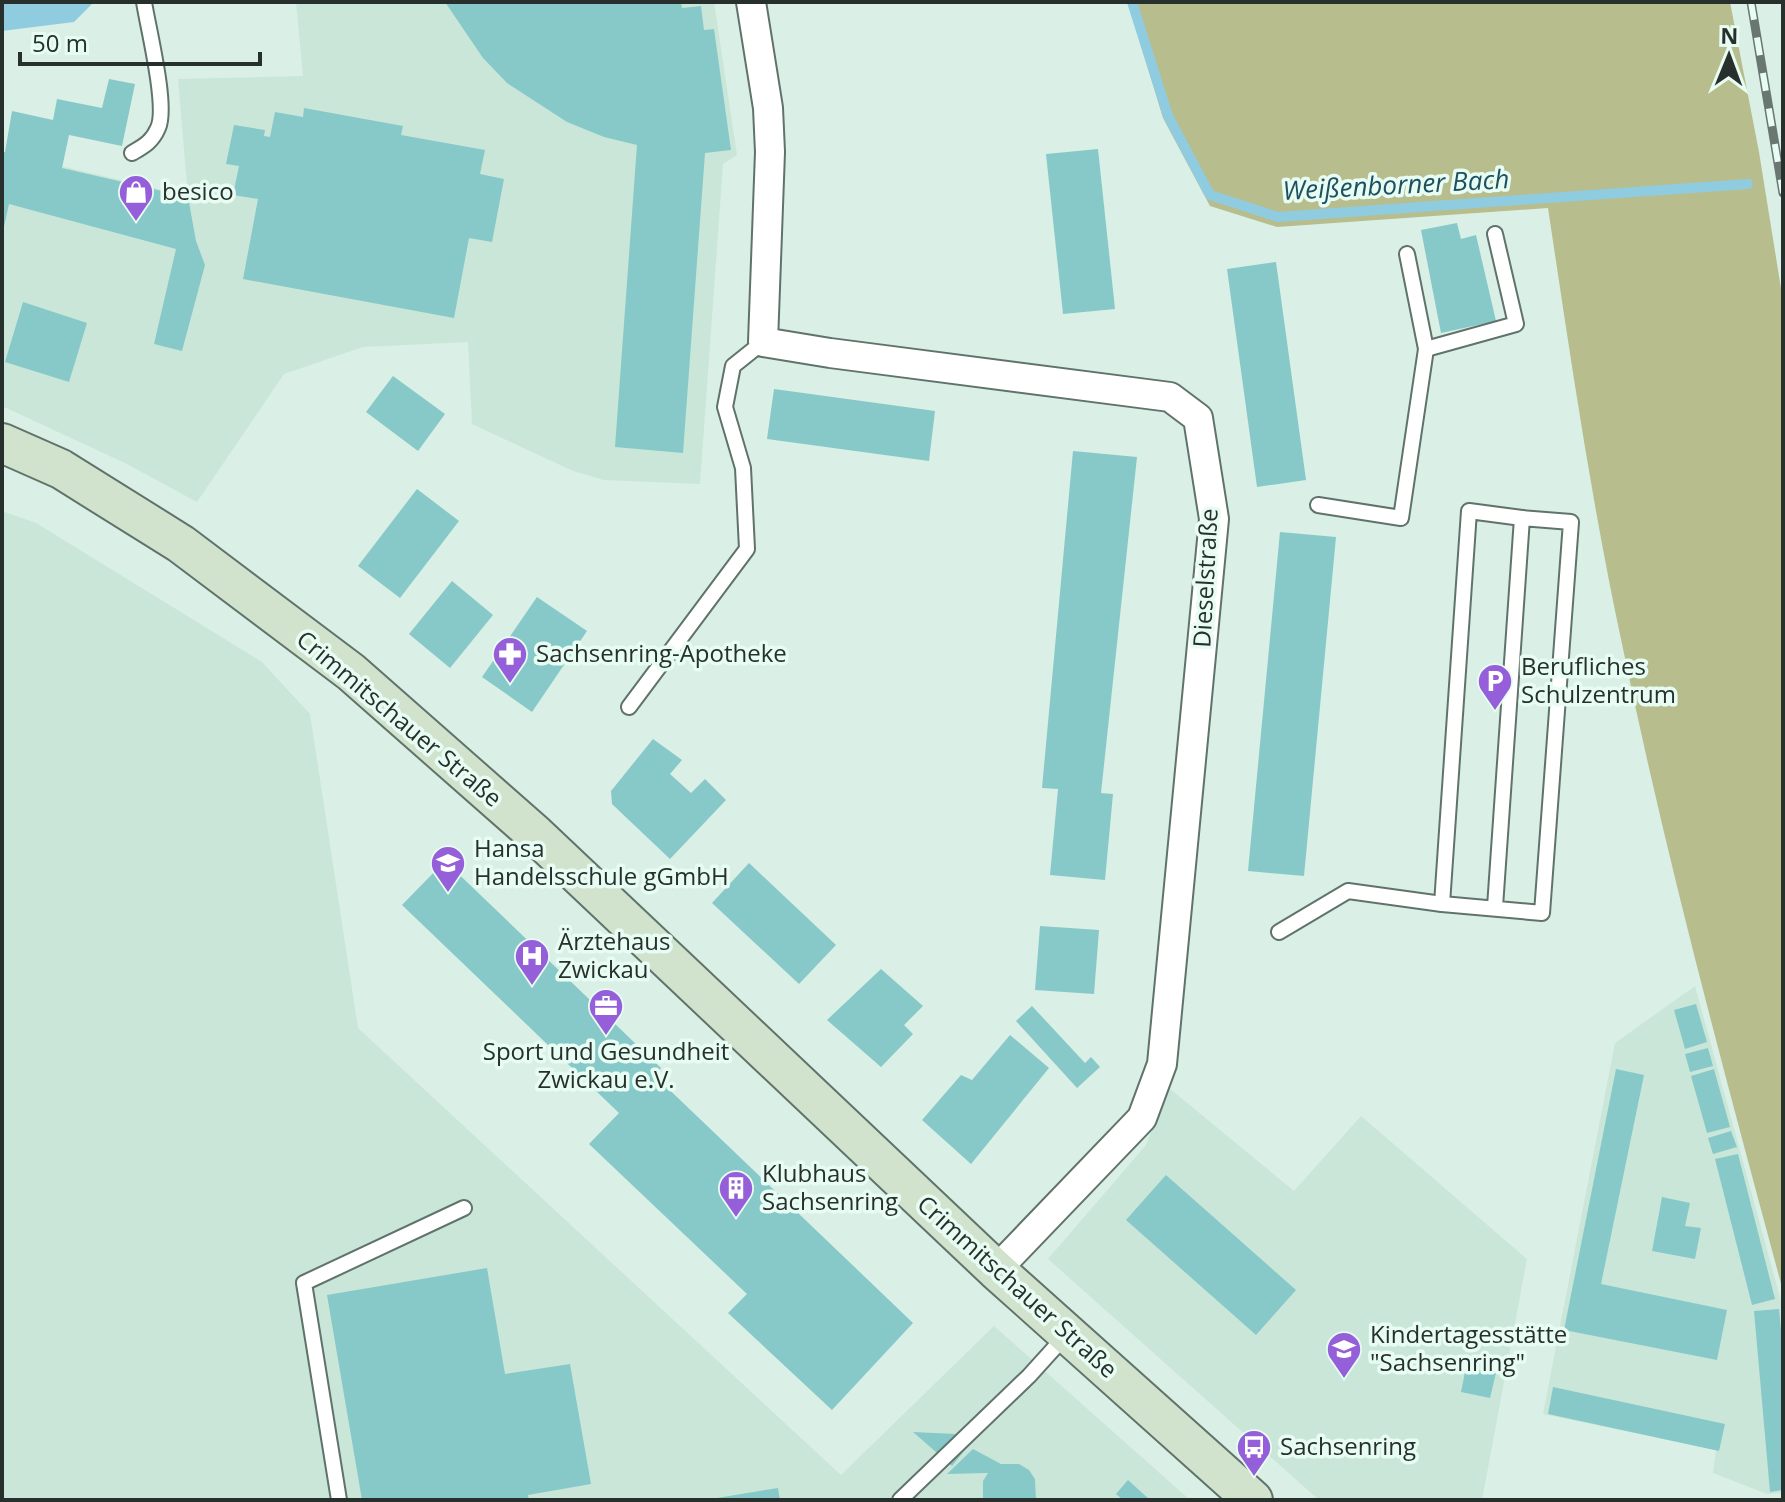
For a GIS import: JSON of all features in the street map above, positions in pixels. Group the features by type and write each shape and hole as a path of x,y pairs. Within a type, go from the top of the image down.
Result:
{"main road":[{"name":"Crimmitschauer Straße","path":"2,443 61,469 181,544 351,672 535,834 996,1270 1253,1500"}],"street":[{"path":"751,2 768,108 770,152 763,342"},
{"name":"Dieselstraße","path":"763,342 1170,397 1198,418 1214,519 1162,1064 1142,1118 996,1270"}],"lane":[{"path":"132,153 149,144 160,125 157,76 144,2"},
{"path":"1426,349 1516,324 1495,234"},
{"path":"1318,505 1401,518 1426,349 1407,254"},
{"path":"629,707 747,549 743,468 725,407 733,366 763,342"},
{"path":"1279,932 1348,891 1442,904 1542,913 1571,522 1469,511 1442,904"},
{"path":"1495,907 1522,518"},
{"path":"339,1500 304,1283 464,1208"},
{"path":"900,1500 1029,1376 1068,1334"}],"shaded area":[{"path":"296,2 714,2 737,155 723,164 700,484 604,480 573,471 472,424 468,342 363,347 284,374 197,502 127,464 2,406 2,152 188,196 178,79 303,76"},
{"path":"2,511 36,523 262,662 310,714 358,1028 841,1475 994,1326 1190,1500 2,1500"},
{"path":"1695,986 1783,1308 1783,1493 1767,1494 1713,1473 1716,1450 1543,1414 1615,1043"},
{"name":"Kindertagesstätte \"Sachsenring\"","path":"1169,1088 1294,1191 1361,1116 1527,1259 1482,1500 1319,1500 1048,1259 1146,1145"}],"green space":[{"path":"1128,2 1730,2 1783,301 1783,1291 1698,969 1639,726 1591,481 1548,208 1277,227 1210,206 1163,118"}],"water":[{"path":"2,2 94,2 74,22 2,31"}],"building":[{"path":"445,2 681,2 682,8 701,6 704,30 714,29 731,150 705,153 683,453 615,447 637,145 604,137 567,122 507,83 483,58"},
{"path":"109,79 135,84 122,146 69,135 62,168 188,197 196,241 205,265 182,351 154,344 176,249 9,204 2,236 2,152 5,152 12,111 53,120 57,99 102,108"},
{"path":"304,108 403,126 401,135 485,150 480,174 504,179 492,242 469,238 454,318 243,279 258,199 233,195 239,166 226,164 234,125 265,130 264,136 270,137 275,112 303,117"},
{"path":"1098,149 1115,309 1063,314 1046,154"},
{"path":"1457,223 1461,239 1476,235 1496,321 1441,333 1421,230"},
{"path":"1276,262 1306,480 1257,487 1227,269"},
{"path":"23,302 87,323 69,382 5,362"},
{"path":"393,376 445,414 418,451 366,412"},
{"path":"774,389 935,411 929,461 767,439"},
{"path":"1073,451 1137,457 1101,793 1113,794 1105,880 1050,875 1058,789 1042,788"},
{"path":"417,489 459,521 400,598 358,566"},
{"path":"1280,532 1336,537 1304,876 1248,871"},
{"path":"452,581 493,615 450,668 409,634"},
{"path":"537,597 587,631 532,712 482,677"},
{"path":"653,739 682,760 670,774 691,793 705,779 726,800 670,859 612,804 611,791"},
{"name":"Klubhaus Sachsenring","path":"445,861 661,1068 655,1076 913,1323 832,1410 728,1313 747,1294 589,1144 619,1113 402,905"},
{"path":"749,863 836,945 799,984 712,903"},
{"path":"1040,926 1099,930 1094,994 1035,990"},
{"path":"881,969 923,1006 904,1025 913,1034 881,1067 827,1020"},
{"path":"1696,1004 1707,1042 1685,1049 1674,1010"},
{"path":"1032,1006 1085,1063 1091,1057 1100,1067 1077,1088 1016,1021"},
{"path":"1010,1035 1049,1068 971,1164 922,1120 961,1075 972,1080"},
{"path":"1708,1048 1713,1066 1690,1072 1685,1054"},
{"path":"1616,1069 1644,1075 1601,1284 1727,1310 1717,1360 1564,1330"},
{"path":"1714,1069 1730,1127 1707,1133 1691,1076"},
{"path":"1731,1131 1737,1147 1713,1154 1708,1138"},
{"path":"1738,1154 1775,1299 1752,1305 1715,1159"},
{"path":"1166,1175 1296,1290 1256,1335 1126,1220"},
{"path":"1662,1197 1690,1203 1685,1226 1701,1228 1695,1259 1652,1251"},
{"path":"487,1268 505,1374 570,1364 591,1484 528,1495 529,1500 362,1500 327,1295"},
{"path":"1779,1309 1783,1351 1783,1490 1770,1492 1754,1311"},
{"path":"1466,1367 1496,1373 1490,1398 1461,1392"},
{"path":"1553,1387 1725,1424 1719,1451 1548,1414"},
{"path":"913,1432 977,1435 952,1466"},
{"path":"973,1449 1001,1464 1019,1464 1029,1470 1035,1479 1036,1500 983,1500 983,1481 988,1473 947,1474"},
{"path":"1128,1480 1150,1500 1123,1500 1116,1494"},
{"path":"778,1488 780,1500 717,1500 717,1498"}],"waterway":[{"name":"Weißenborner Bach","path":"1132,2 1168,116 1210,195 1278,217 1748,184"}],"railway":[{"path":"1751,2 1783,193"}],"place":[{"name":"besico","path":"136,223"},
{"name":"Sachsenring-Apotheke","path":"510,685"},
{"name":"Berufliches Schulzentrum","path":"1495,712"},
{"name":"Hansa Handelsschule gGmbH","path":"448,894"},
{"name":"Ärztehaus Zwickau","path":"532,987"},
{"name":"Sport und Gesundheit Zwickau e.V.","path":"606,1037"},
{"name":"Klubhaus Sachsenring","path":"736,1219"},
{"name":"Kindertagesstätte \"Sachsenring\"","path":"1344,1380"},
{"name":"Sachsenring","path":"1254,1478"}]}
